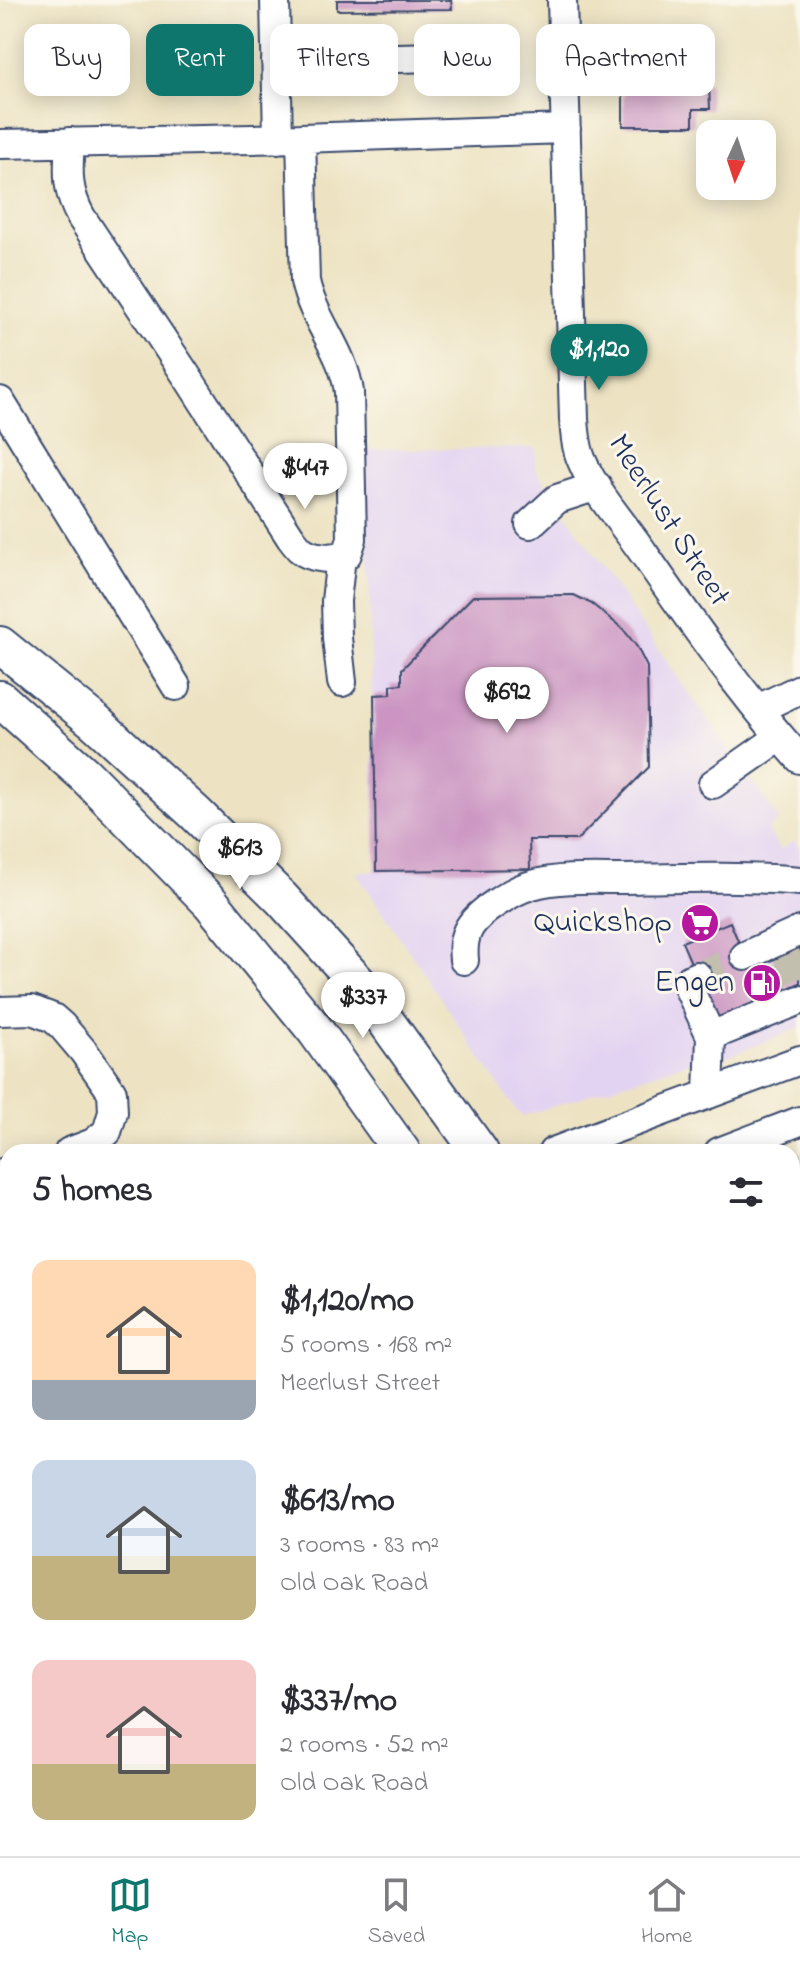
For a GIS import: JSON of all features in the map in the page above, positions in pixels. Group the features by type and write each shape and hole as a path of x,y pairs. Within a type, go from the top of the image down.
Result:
{"main road":[{"path":"0,645 94,721 195,813 282,899 359,984 474,1144"},
{"path":"0,699 85,775 211,903 315,1030 396,1144"}],"street":[{"path":"275,0 275,24"},
{"name":"Meerlust Street","path":"562,0 576,440 582,463 661,579 758,709 800,759"},
{"path":"70,142 68,182 81,217 291,538 308,555 341,557 347,554 352,539 349,392 346,376 307,290 302,176 289,139 282,96"},
{"path":"0,144 289,139 566,129"},
{"path":"0,401 176,686"},
{"path":"530,524 557,499 597,486"},
{"path":"341,557 336,601 342,682"},
{"path":"758,709 800,689"},
{"path":"713,784 780,737"},
{"path":"464,960 464,940 471,924 514,892 533,884 565,880 681,878 800,881"},
{"path":"745,956 789,942"},
{"path":"697,976 690,979 688,986 711,1036 709,1094"},
{"path":"711,1036 800,990"},
{"path":"0,1011 32,1010 53,1018 84,1052 112,1092 113,1112 107,1132 90,1144"},
{"path":"575,1144 800,1060"},
{"path":"740,1144 800,1121"}],"shaded area":[{"path":"536,448 536,470 779,820 767,829 780,850 794,841 800,848 800,1028 725,1057 723,1051 523,1116 515,1109 356,872 376,871 366,450"}],"building":[{"path":"337,0 451,0 452,9 337,10"},
{"path":"623,96 709,96 710,109 693,109 693,126 623,126"},
{"path":"574,595 592,604 623,629 647,667 649,767 577,840 529,840 530,869 376,871 374,695 391,694 391,685 402,684 402,669 473,596"},
{"path":"730,922 750,969 800,948 800,983 715,1019 682,942"}],"tunnel":[{"path":"786,954 799,984"},
{"path":"697,976 745,956"}],"place":[{"name":"Quickshop","path":"700,923"},
{"name":"Engen","path":"762,983"}]}
